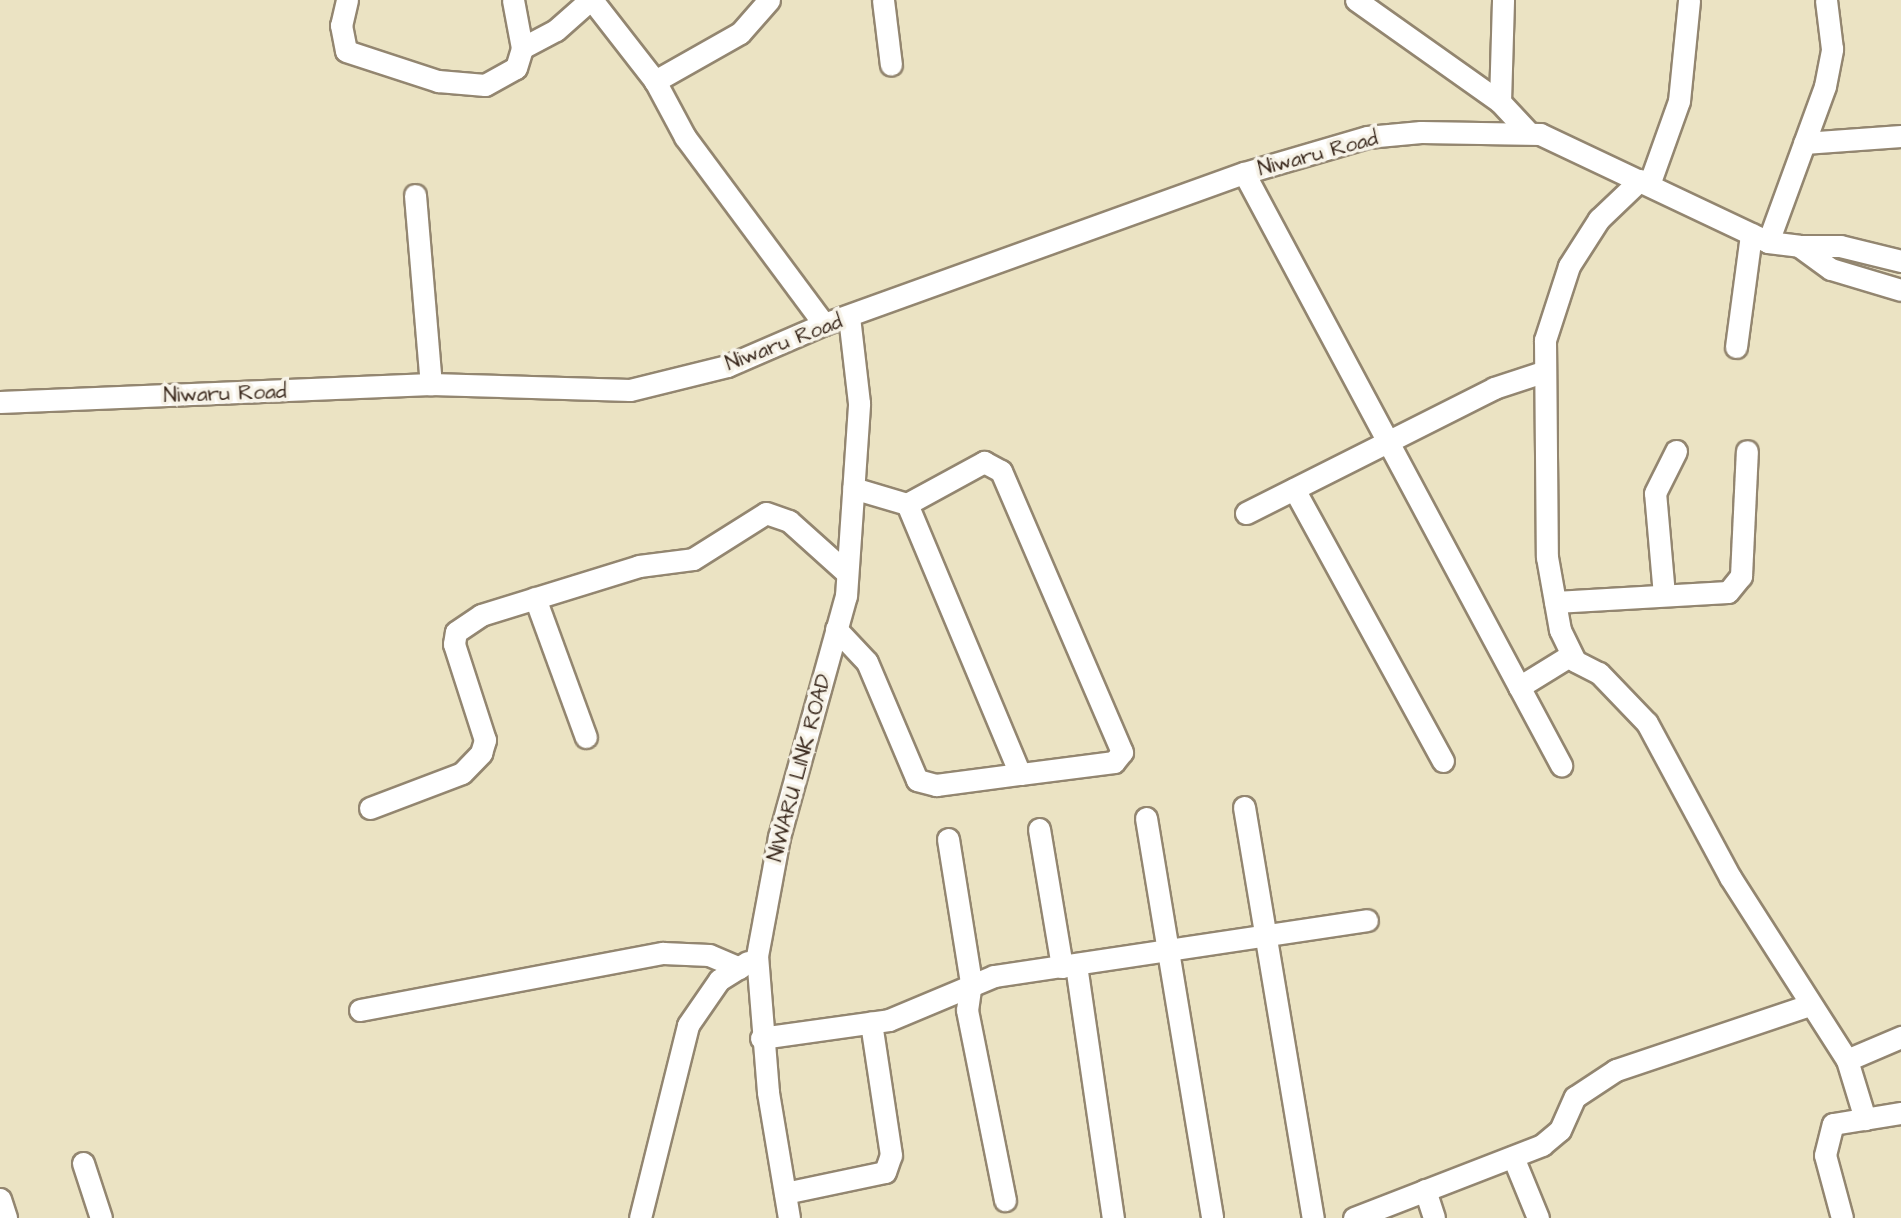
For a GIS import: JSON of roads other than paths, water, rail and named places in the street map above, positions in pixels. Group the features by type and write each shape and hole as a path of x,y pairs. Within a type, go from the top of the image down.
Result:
{"street":[{"path":"347,0 341,25 346,51 438,81 493,82 516,68 522,48 513,0"},
{"path":"522,48 556,30 591,0 655,81 685,137 824,324"},
{"path":"655,81 740,33 769,0"},
{"path":"1356,0 1500,102 1533,132 1645,181 1759,238 1799,246 1840,246 1901,261"},
{"path":"1500,102 1503,0"},
{"path":"1689,0 1679,101 1645,181 1599,219 1569,266 1553,303 1540,373 1547,557 1555,602 1571,655 1622,692 1647,723 1730,877 1797,976 1809,1004 1847,1060 1865,1119"},
{"path":"1736,347 1759,238 1804,143 1832,49 1826,0"},
{"path":"890,1 891,65"},
{"name":"Niwaru Road","path":"0,402 431,384 630,390 727,366 824,324 1244,173 1367,138 1533,132"},
{"path":"1804,143 1901,136"},
{"path":"1244,173 1561,765"},
{"path":"415,195 431,384"},
{"path":"1799,246 1832,269 1901,290"},
{"name":"NIWARU LINK ROAD","path":"789,1218 761,1038 757,956 779,837 836,629 847,573 859,403 849,317"},
{"path":"1246,513 1494,388 1540,373"},
{"path":"1664,595 1655,494 1676,451"},
{"path":"1555,602 1728,592 1741,576 1747,451"},
{"path":"836,629 867,662 917,780 936,785 1114,762 1122,752 1001,471 984,462 906,503 853,488"},
{"path":"1294,489 1443,761"},
{"path":"906,503 1020,774"},
{"path":"370,808 474,763 485,740 454,644 456,632 481,615 639,566 693,559 766,513 789,521 847,573"},
{"path":"535,598 586,737"},
{"path":"1519,687 1571,655"},
{"path":"1244,807 1262,936 1313,1218"},
{"path":"1146,818 1170,949 1212,1218"},
{"path":"1039,829 1069,966 1113,1218"},
{"path":"948,839 971,982 967,1010 1005,1200"},
{"path":"761,1038 871,1023 920,1009 971,982 1367,920"},
{"path":"360,1010 663,953 709,955 738,968"},
{"path":"640,1218 688,1025 719,980 757,956"},
{"path":"1354,1218 1513,1157 1560,1130 1575,1097 1616,1070 1809,1004"},
{"path":"785,1193 885,1172 891,1154 871,1023"},
{"path":"1847,1060 1901,1037"},
{"path":"1842,1218 1825,1155 1827,1136 1833,1124 1901,1113"},
{"path":"1513,1157 1538,1218"},
{"path":"83,1163 101,1218"},
{"path":"1425,1190 1434,1218"},
{"path":"0,1199 6,1218"}]}
